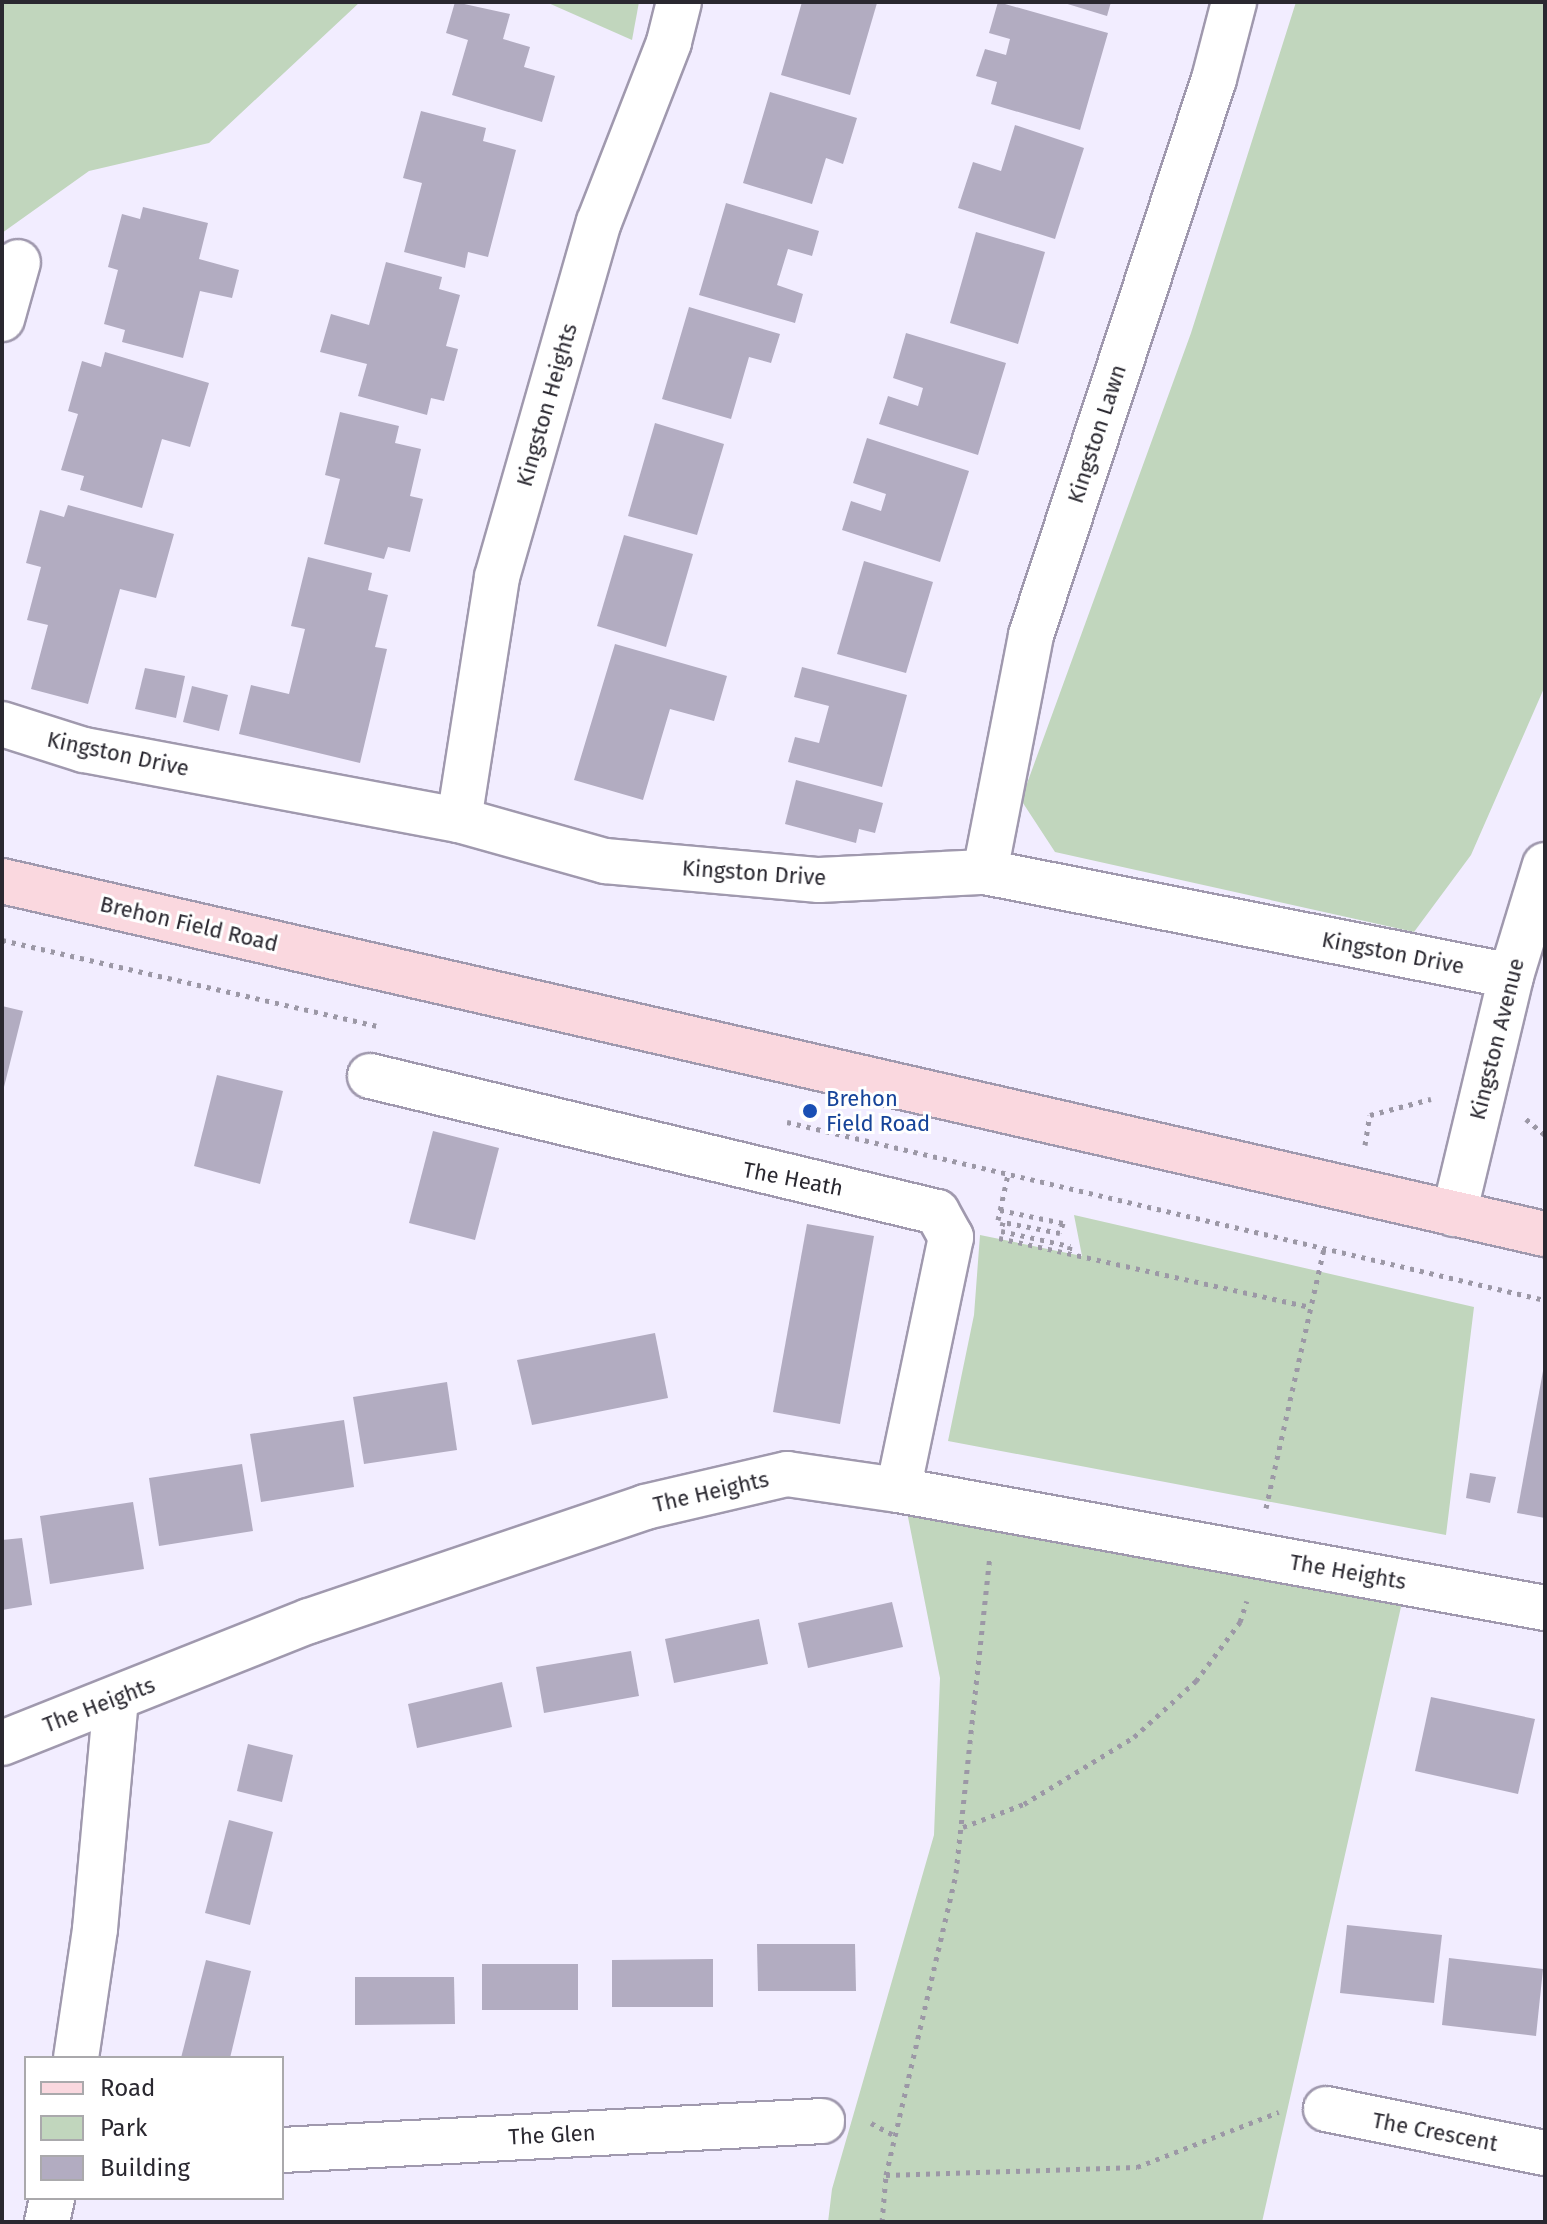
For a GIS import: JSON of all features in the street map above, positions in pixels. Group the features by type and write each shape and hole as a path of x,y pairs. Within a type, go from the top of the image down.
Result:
{"main road":[{"name":"Brehon Field Road","path":"2,881 1545,1234"}],"street":[{"name":"Kingston Heights","path":"459,820 497,577 599,222 669,42 679,2"},
{"name":"Kingston Lawn","path":"985,872 1031,635 1214,79 1234,2"},
{"path":"2,319 18,262"},
{"name":"Kingston Drive","path":"2,724 84,750 459,820 605,861 819,880 985,872 1511,976"},
{"name":"Kingston Avenue","path":"1454,1214 1511,976 1545,865"},
{"name":"The Heath","path":"370,1076 937,1212 951,1237"},
{"path":"898,1490 951,1237"},
{"name":"The Heights","path":"2,1743 309,1621 645,1507 787,1474 898,1490 1545,1608"},
{"path":"76,2056 95,1929 116,1700"},
{"name":"The Crescent","path":"1326,2109 1545,2153"},
{"name":"The Glen","path":"284,2150 822,2121"},
{"path":"47,2222 52,2200"}],"path":[{"path":"1343,1253 1367,1129"},
{"path":"1008,1174 1000,1210 1063,1223 1060,1233 1003,1222 1001,1231 1070,1246 1069,1253"},
{"path":"951,1237 980,1235 1310,1307"},
{"path":"1264,1517 1324,1249 1545,1300"},
{"path":"882,2222 886,2175 963,1827 992,1539"},
{"path":"963,1827 1024,1804 1134,1737 1196,1681 1240,1622 1251,1589"},
{"path":"886,2175 1137,2167 1300,2103 1326,2109"}],"green space":[{"path":"2,2 360,2 209,143 89,171 2,233"},
{"path":"546,2 639,2 632,40"},
{"path":"1296,2 1545,2 1545,686 1471,855 1414,932 1055,852 1021,800 1191,333"},
{"path":"1074,1215 1474,1307 1446,1535 948,1441 974,1315 980,1235 1082,1256"},
{"path":"906,1507 1403,1598 1262,2222 828,2222 832,2189 934,1835 940,1678"}],"building":[{"path":"455,2 510,14 503,39 530,47 524,67 555,76 542,122 452,95 468,40 446,33"},
{"path":"802,2 877,3 850,95 781,75"},
{"path":"998,2 1108,33 1080,130 991,104 997,82 976,76 985,49 1006,55 1010,39 989,33"},
{"path":"1061,2 1111,2 1107,16"},
{"path":"770,92 857,118 843,164 826,158 812,204 743,183"},
{"path":"421,111 486,128 483,141 516,150 488,257 468,252 465,268 404,252 422,183 403,178"},
{"path":"1015,125 1084,148 1055,239 958,208 973,162 1001,171"},
{"path":"726,203 819,231 812,256 788,249 777,285 803,294 795,323 699,295"},
{"path":"143,207 208,223 199,259 239,270 232,298 200,291 183,358 122,342 125,330 104,324 118,270 108,267 122,214 140,219"},
{"path":"976,232 1045,252 1018,344 950,323"},
{"path":"386,262 442,277 439,289 460,295 446,346 458,349 444,401 431,398 427,415 358,396 367,364 320,352 331,314 369,325"},
{"path":"689,307 780,334 771,363 749,357 731,419 662,399"},
{"path":"906,333 1006,363 978,455 879,424 888,396 918,406 923,388 893,378"},
{"path":"105,352 209,383 190,447 162,439 142,508 80,490 84,476 61,470 78,414 68,411 82,361 101,367"},
{"path":"340,412 399,426 395,443 421,449 410,496 423,499 410,552 388,547 384,559 324,544 340,479 325,475"},
{"path":"655,423 724,444 697,535 628,516"},
{"path":"867,438 969,471 940,562 842,530 851,501 881,511 886,494 853,483"},
{"path":"68,505 174,534 156,598 120,589 88,704 31,689 48,625 27,620 41,567 26,563 40,510 64,517"},
{"path":"624,535 693,554 666,647 597,626"},
{"path":"308,557 372,573 368,590 388,595 375,647 387,649 360,763 239,734 251,685 289,694 305,629 291,626"},
{"path":"864,561 933,582 906,673 837,654"},
{"path":"615,644 727,676 714,721 670,709 643,800 574,780"},
{"path":"802,667 907,695 882,787 788,762 795,737 819,743 829,706 794,697"},
{"path":"145,668 185,676 176,718 135,709"},
{"path":"192,686 228,695 219,731 183,722"},
{"path":"796,780 883,803 875,833 859,829 856,843 785,824"},
{"path":"2,1006 23,1011 3,1091 2,1091"},
{"path":"217,1075 283,1091 260,1184 194,1166"},
{"path":"433,1131 499,1148 475,1240 409,1223"},
{"path":"807,1224 874,1236 840,1424 773,1412"},
{"path":"655,1333 668,1398 532,1425 517,1360"},
{"path":"1545,1371 1545,1518 1517,1513"},
{"path":"447,1382 457,1450 364,1464 353,1397"},
{"path":"344,1420 354,1487 261,1502 250,1434"},
{"path":"242,1464 253,1531 159,1546 149,1478"},
{"path":"1470,1473 1496,1477 1490,1503 1466,1498"},
{"path":"133,1502 144,1569 50,1584 40,1516"},
{"path":"22,1538 32,1605 2,1610 2,1540"},
{"path":"892,1602 903,1647 808,1668 798,1623"},
{"path":"759,1619 768,1664 674,1683 665,1639"},
{"path":"631,1651 639,1696 544,1713 536,1667"},
{"path":"502,1682 512,1727 417,1748 408,1704"},
{"path":"1431,1697 1535,1719 1518,1794 1415,1771"},
{"path":"248,1744 293,1755 282,1802 237,1791"},
{"path":"229,1820 273,1832 250,1925 205,1913"},
{"path":"1347,1925 1442,1935 1434,2003 1340,1993"},
{"path":"757,1944 855,1944 856,1991 758,1991"},
{"path":"1449,1958 1543,1969 1536,2036 1442,2025"},
{"path":"713,1959 713,2007 612,2007 612,1960"},
{"path":"206,1960 251,1971 230,2056 182,2056"},
{"path":"482,1964 578,1964 578,2010 482,2010"},
{"path":"355,1977 454,1977 455,2024 355,2025"}],"place":[{"name":"Brehon Field Road","path":"810,1111"}]}
